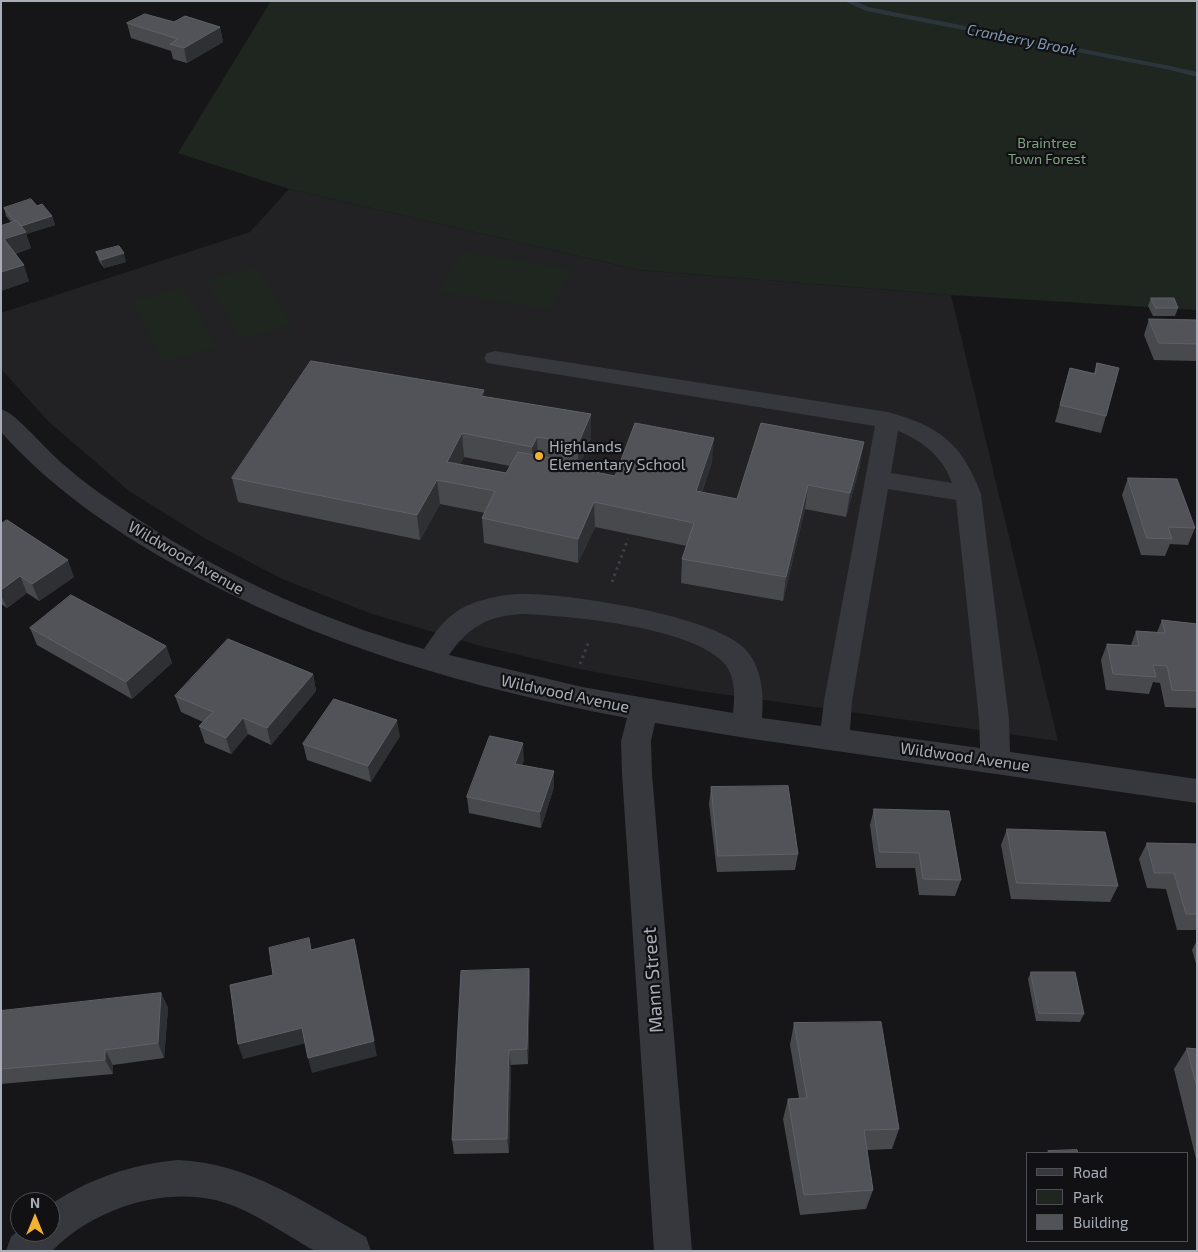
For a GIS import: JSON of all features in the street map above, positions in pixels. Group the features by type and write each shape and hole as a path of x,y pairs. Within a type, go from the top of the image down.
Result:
{"street":[{"path":"495,358 888,420 919,429 941,445 959,470 968,494 994,719 995,761"},
{"name":"Wildwood Avenue","path":"1,417 33,452 68,483 108,513 188,562 282,609 430,662 531,689 643,710 1197,791"},
{"path":"835,739 838,701 888,420"},
{"path":"877,479 968,494"},
{"path":"430,662 459,624 475,613 487,609 522,604 540,605 634,619 709,639 723,646 733,655 747,678 749,704 746,726"},
{"name":"Mann Street","path":"643,710 636,741 637,774 673,1251"},
{"path":"60,1221 86,1204 140,1182 168,1178 197,1179 224,1184 250,1194 352,1251"},
{"path":"25,1251 34,1242"}],"shaded area":[{"name":"Highlands Elementary School","path":"289,189 639,270 951,295 1058,741 699,691 579,669 481,646 372,614 282,579 206,539 129,491 48,421 1,369 1,313 250,232"}],"green space":[{"name":"Braintree Town Forest","path":"271,1 1197,1 1197,310 951,295 639,270 289,189 178,153"},
{"path":"463,252 572,268 551,310 439,292"},
{"path":"256,267 293,325 241,339 206,280"},
{"path":"183,287 217,347 163,362 132,301"}],"building":[{"path":"145,14 174,22 185,16 220,27 184,48 170,44 178,39 127,23"},
{"path":"31,199 37,206 42,204 52,216 21,226 17,221 14,221 4,208"},
{"path":"17,221 26,232 4,239 24,265 1,272 1,226"},
{"path":"119,246 124,253 101,260 96,252"},
{"path":"1151,298 1174,298 1178,308 1156,308"},
{"path":"1149,319 1197,320 1197,344 1159,343"},
{"path":"311,361 484,390 481,396 591,414 578,444 537,437 532,447 462,433 447,462 506,473 518,452 567,461 565,466 615,476 635,423 714,438 696,491 737,499 761,423 864,442 850,493 808,485 786,577 682,559 694,523 594,502 578,539 482,518 495,491 437,480 417,515 232,478"},
{"path":"1097,363 1119,368 1106,416 1060,405 1070,368 1095,374"},
{"path":"1128,478 1177,479 1195,528 1168,527 1172,539 1147,538"},
{"path":"7,520 68,560 32,584 20,576 1,590 1,524"},
{"path":"71,595 166,646 126,682 30,628"},
{"path":"1162,620 1197,624 1197,691 1172,690 1167,666 1153,665 1156,677 1113,674 1107,644 1139,646 1136,631 1165,633"},
{"path":"228,639 313,674 267,728 243,718 226,738 199,726 213,712 175,696"},
{"path":"334,699 397,720 368,766 303,744"},
{"path":"490,736 523,743 515,764 554,771 540,812 467,797"},
{"path":"788,786 798,854 718,856 711,787"},
{"path":"874,809 949,811 961,880 923,879 919,853 880,852"},
{"path":"1007,829 1105,832 1118,886 1017,883"},
{"path":"1147,843 1197,844 1197,914 1186,914 1174,873 1155,873"},
{"path":"309,938 311,950 354,939 374,1041 308,1058 302,1028 238,1044 230,985 273,975 269,948"},
{"path":"529,969 527,1049 509,1050 507,1139 452,1140 461,971"},
{"path":"1031,972 1075,972 1084,1014 1039,1013"},
{"path":"161,993 158,1043 105,1050 105,1060 1,1069 1,1011"},
{"path":"881,1022 899,1129 864,1130 873,1190 804,1195 788,1099 807,1098 794,1023"},
{"path":"1187,1048 1197,1049 1197,1087"},
{"path":"1077,1150 1078,1152 1048,1152"}],"waterway":[{"name":"Cranberry Brook","path":"848,1 866,9 1170,68 1197,75"}],"place":[{"name":"Highlands Elementary School","path":"539,456"}]}
